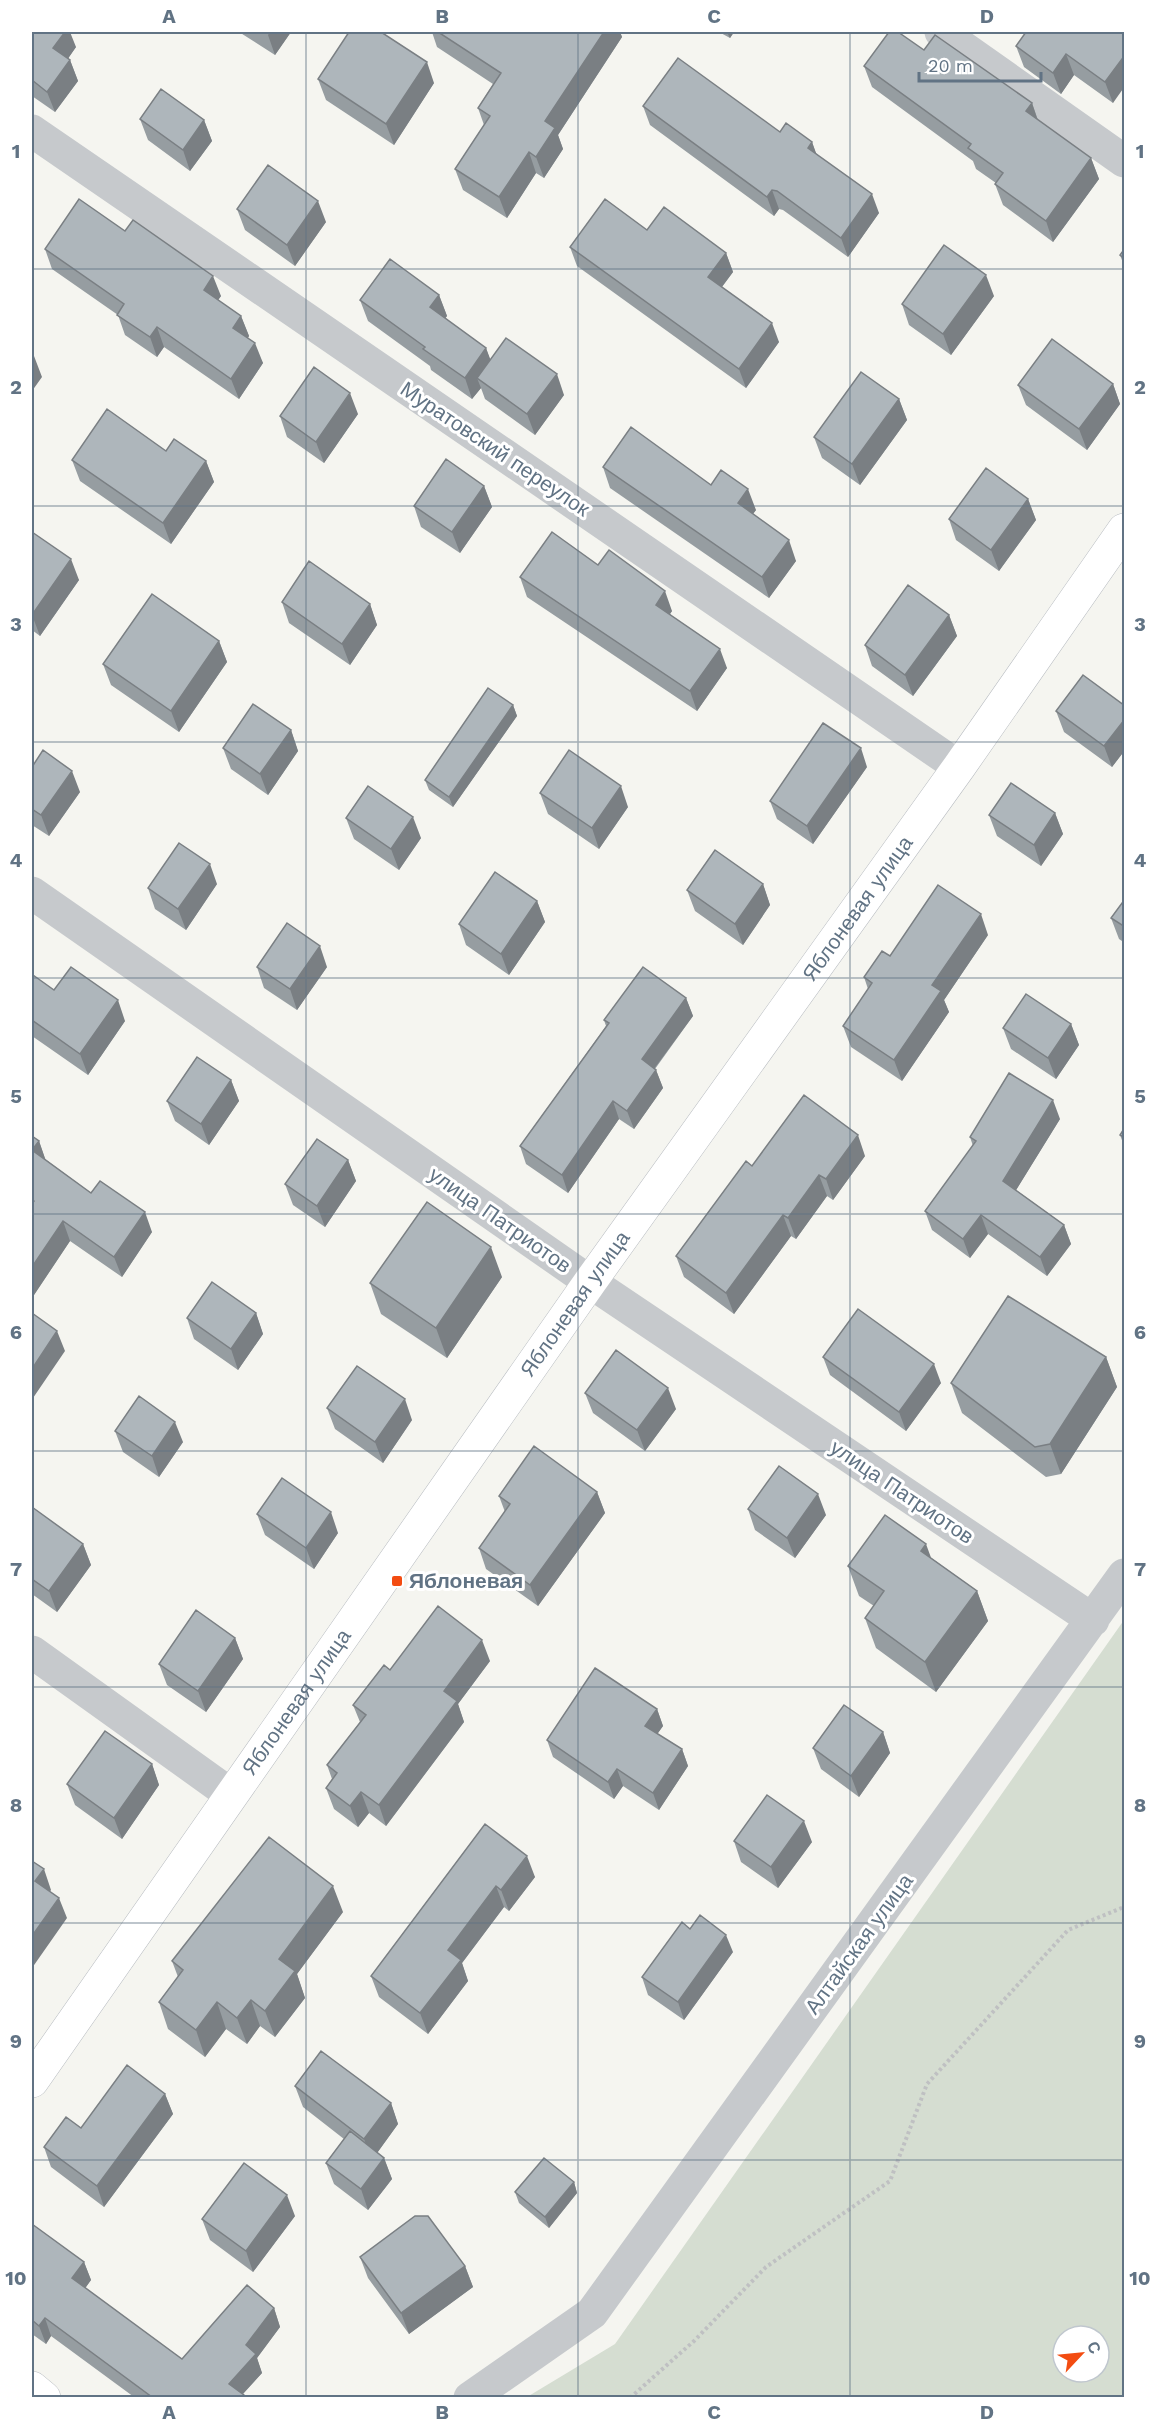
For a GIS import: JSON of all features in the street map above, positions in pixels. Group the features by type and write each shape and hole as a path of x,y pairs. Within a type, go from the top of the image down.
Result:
{"street":[{"path":"941,32 1125,161"},
{"name":"Муратовский переулок","path":"32,131 959,767"},
{"name":"Яблоневая улица","path":"32,2081 230,1794 590,1282 959,767 1125,530"},
{"name":"улица Патриотов","path":"32,893 590,1282 1093,1620"},
{"name":"Алтайская улица","path":"470,2397 592,2313 1125,1575"},
{"path":"32,1652 230,1794"},
{"path":"32,2388 44,2397"}],"path":[{"path":"630,2397 694,2341 766,2267 890,2181 927,2084 1068,1930 1125,1907"}],"shaded area":[{"path":"1124,1620 1124,2397 527,2397 615,2344"}],"building":[{"path":"32,32 65,32 53,48 70,60 47,92 32,80"},
{"path":"349,32 381,32 427,62 386,124 318,79"},
{"path":"438,32 604,32 545,121 555,128 536,157 529,152 499,197 455,169 490,116 478,108 501,73"},
{"path":"889,32 898,32 924,50 935,35 1032,103 1026,111 1091,158 1046,221 995,184 1003,173 968,148 971,144 864,66"},
{"path":"1026,32 1125,32 1125,55 1105,82 1066,54 1053,73 1016,46"},
{"path":"678,58 780,132 786,123 812,142 808,148 872,194 841,238 777,191 772,190 767,197 643,106"},
{"path":"161,89 204,120 183,150 140,119"},
{"path":"268,165 318,201 287,245 237,209"},
{"path":"79,199 125,231 133,220 213,276 204,290 241,316 233,328 255,343 231,379 157,327 150,337 117,315 124,304 45,249"},
{"path":"605,199 647,230 664,207 726,253 708,277 772,323 739,369 570,247"},
{"path":"944,245 986,275 943,334 902,304"},
{"path":"1125,248 1125,259 1120,255"},
{"path":"390,259 439,295 430,307 486,348 465,378 360,300"},
{"path":"506,338 557,374 527,414 477,378"},
{"path":"1052,339 1113,384 1079,429 1018,385"},
{"path":"314,367 350,393 316,442 280,416"},
{"path":"861,372 899,399 852,464 814,437"},
{"path":"107,409 166,451 174,439 206,461 163,523 72,460"},
{"path":"631,427 711,485 721,470 748,489 738,503 789,540 762,577 603,467"},
{"path":"446,459 484,486 452,532 414,506"},
{"path":"986,468 1028,499 991,550 949,519"},
{"path":"32,532 71,559 32,615"},
{"path":"552,532 598,565 609,550 665,591 656,605 720,649 690,691 520,577"},
{"path":"309,561 370,604 342,644 282,602"},
{"path":"908,585 949,615 905,675 865,645"},
{"path":"152,594 219,641 171,711 103,664"},
{"path":"1083,675 1125,706 1125,719 1104,746 1056,711"},
{"path":"488,688 513,705 449,797 425,780"},
{"path":"253,704 291,730 260,774 223,748"},
{"path":"823,723 861,748 807,826 770,801"},
{"path":"43,750 72,771 41,815 32,809 32,767"},
{"path":"569,750 621,786 592,828 540,793"},
{"path":"1011,783 1055,813 1034,845 989,815"},
{"path":"368,786 413,817 391,849 346,818"},
{"path":"179,843 210,864 178,909 148,888"},
{"path":"715,850 763,884 735,924 687,890"},
{"path":"495,872 537,901 501,954 459,924"},
{"path":"938,885 981,914 932,985 941,991 894,1060 843,1026 872,983 864,977 882,951 890,956"},
{"path":"1125,899 1125,927 1111,918"},
{"path":"287,923 320,946 290,989 257,967"},
{"path":"71,967 118,1000 80,1054 32,1020 33,975 54,990"},
{"path":"643,967 686,998 642,1059 656,1070 627,1111 613,1101 562,1175 520,1146 609,1023 604,1020"},
{"path":"1026,994 1071,1024 1048,1058 1003,1028"},
{"path":"197,1057 231,1080 201,1124 167,1101"},
{"path":"1009,1073 1053,1100 1003,1181 1064,1225 1040,1257 981,1215 963,1239 925,1211 976,1141 970,1137"},
{"path":"804,1095 858,1135 826,1179 819,1175 788,1218 783,1215 726,1293 676,1256 746,1161 752,1166"},
{"path":"1125,1127 1125,1138 1120,1135"},
{"path":"32,1136 39,1141 32,1150"},
{"path":"317,1139 348,1160 317,1206 285,1184"},
{"path":"32,1150 91,1193 100,1181 145,1212 114,1257 63,1221 32,1267 32,1204 34,1201 32,1199"},
{"path":"427,1202 491,1247 436,1328 370,1283"},
{"path":"212,1282 256,1313 231,1349 187,1318"},
{"path":"1008,1296 1106,1357 1050,1444 1035,1447 951,1383"},
{"path":"858,1309 934,1364 899,1412 823,1357"},
{"path":"32,1313 57,1331 32,1369"},
{"path":"616,1350 668,1388 637,1430 585,1393"},
{"path":"357,1366 405,1399 375,1442 327,1408"},
{"path":"139,1396 175,1422 152,1456 115,1431"},
{"path":"534,1446 597,1492 530,1585 479,1548 510,1504 499,1496"},
{"path":"779,1466 818,1494 787,1538 748,1509"},
{"path":"282,1478 331,1512 306,1548 257,1514"},
{"path":"32,1507 83,1544 49,1591 32,1579"},
{"path":"885,1515 926,1544 921,1551 977,1591 925,1662 865,1618 884,1591 848,1566"},
{"path":"438,1606 482,1640 444,1691 457,1701 379,1805 361,1792 350,1806 326,1788 337,1773 327,1765 366,1715 353,1705 384,1665 390,1670"},
{"path":"196,1610 235,1638 198,1691 159,1664"},
{"path":"595,1668 657,1709 645,1726 682,1749 653,1793 617,1769 608,1782 547,1740"},
{"path":"844,1705 883,1732 851,1776 813,1748"},
{"path":"105,1731 152,1764 114,1818 67,1784"},
{"path":"767,1795 804,1821 771,1867 734,1841"},
{"path":"485,1824 527,1856 501,1890 496,1886 448,1950 461,1960 420,2013 371,1976"},
{"path":"269,1837 333,1886 279,1959 295,1971 265,2011 251,2000 237,2018 217,2002 196,2030 159,2002 183,1970 172,1961"},
{"path":"32,1861 44,1869 35,1881 59,1898 32,1936"},
{"path":"700,1915 726,1935 678,2002 642,1977 682,1922 690,1929"},
{"path":"321,2051 391,2103 364,2139 295,2086"},
{"path":"127,2065 165,2094 97,2186 44,2147 66,2117 81,2128"},
{"path":"350,2131 384,2158 361,2189 326,2163"},
{"path":"544,2158 574,2182 545,2217 515,2192"},
{"path":"244,2163 287,2195 246,2251 202,2219"},
{"path":"415,2216 428,2216 465,2266 401,2313 360,2257"},
{"path":"32,2224 84,2262 72,2278 182,2359 247,2285 274,2308 246,2345 256,2354 229,2384 244,2395 242,2397 152,2397 45,2318 39,2326 32,2320"}],"place":[{"name":"Яблоневая","path":"397,1581"}]}
